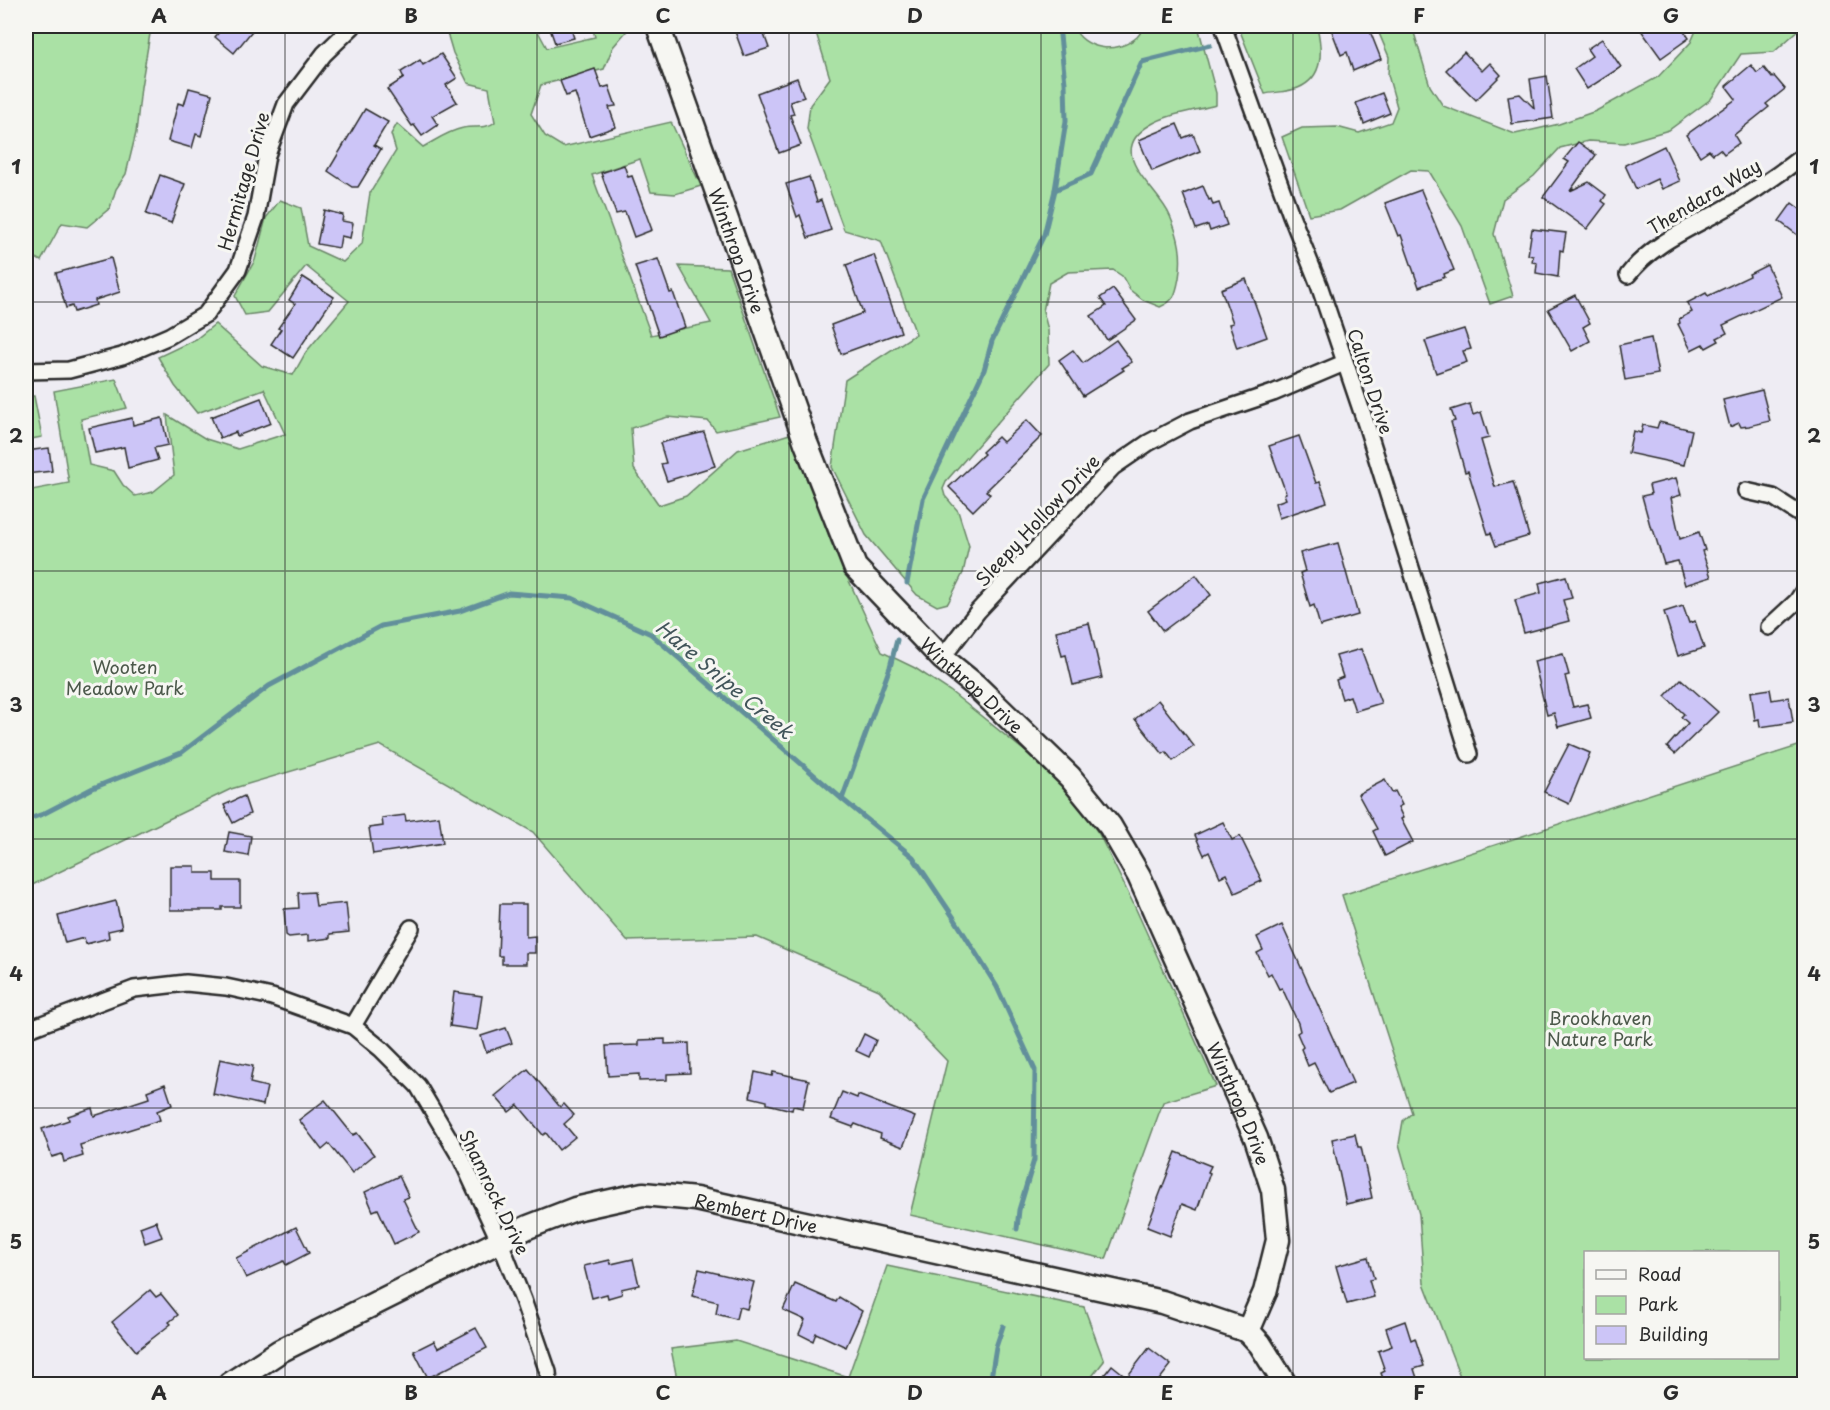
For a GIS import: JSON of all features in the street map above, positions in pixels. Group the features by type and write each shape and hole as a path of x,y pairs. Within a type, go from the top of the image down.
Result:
{"street":[{"name":"Hermitage Drive","path":"26,371 69,370 123,356 169,336 206,314 238,270 256,217 267,155 286,104 324,54 352,26"},
{"name":"Winthrop Drive","path":"658,26 806,443 855,567 942,658 975,685 1070,777 1110,826 1139,876 1256,1138 1273,1190 1278,1240 1265,1292 1248,1331"},
{"name":"Calton Drive","path":"1223,26 1319,285 1367,427 1469,754"},
{"name":"Thendara Way","path":"1628,275 1640,259 1655,248 1731,205 1804,155"},
{"name":"Sleepy Hollow Drive","path":"942,658 978,611 1113,467 1148,443 1190,422 1273,393 1344,363"},
{"path":"1746,491 1773,497 1804,517"},
{"path":"1769,627 1797,601 1804,590"},
{"path":"353,1026 411,928"},
{"name":"Shamrock Drive","path":"26,1029 134,989 186,983 226,987 272,997 353,1026 381,1049 418,1086 462,1160 500,1242 548,1372 549,1384"},
{"name":"Rembert Drive","path":"230,1384 290,1346 528,1227 575,1209 643,1194 696,1199 1162,1302 1248,1331"},
{"path":"1248,1331 1260,1344 1285,1384"}],"green space":[{"path":"26,26 151,26 136,133 126,174 116,189 110,208 87,227 62,223 41,261 26,253"},
{"name":"Wooten Meadow Park","path":"445,26 535,26 547,48 595,37 592,26 631,26 613,47 604,69 541,85 531,114 545,136 563,147 671,122 701,186 675,194 651,192 640,159 592,175 651,335 711,323 679,266 728,268 780,417 716,431 708,421 668,417 631,428 634,469 659,505 686,496 738,450 793,433 831,542 882,652 915,668 950,691 1062,781 1099,834 1135,907 1216,1086 1163,1102 1106,1259 910,1215 947,1061 879,990 757,937 627,941 533,832 380,745 231,789 26,888 26,491 69,483 54,391 116,379 127,408 81,419 89,465 114,471 123,485 135,496 153,492 174,475 167,415 206,439 238,449 285,434 264,389 197,413 175,386 158,357 196,339 215,324 262,366 293,375 306,352 349,301 306,266 268,312 245,315 235,296 255,260 266,218 280,200 301,208 308,246 343,262 362,244 370,193 396,151 391,134 397,124 423,147 458,129 484,127 495,122 489,88 468,83 453,53"},
{"path":"814,26 1073,26 1084,40 1092,45 1111,48 1129,43 1145,26 1198,26 1216,93 1216,105 1158,121 1137,136 1131,147 1132,158 1138,170 1170,216 1176,231 1181,262 1174,296 1160,307 1143,300 1130,290 1122,276 1113,270 1068,272 1049,283 1043,311 1048,330 1049,364 947,480 943,489 945,496 958,511 969,546 963,573 948,603 937,606 917,595 866,535 832,467 845,380 916,334 881,241 844,230 807,129 810,105 830,78"},
{"path":"1238,26 1317,26 1320,62 1313,77 1298,88 1265,94"},
{"path":"1376,26 1412,26 1430,86 1443,106 1515,134 1559,124 1596,111 1658,77 1691,42 1698,26 1803,26 1774,52 1741,54 1711,99 1669,130 1624,143 1588,141 1560,148 1534,176 1503,199 1494,234 1513,296 1490,304 1462,226 1429,171 1411,170 1340,210 1309,215 1282,137 1302,128 1337,127 1359,133 1391,122 1397,107 1388,75 1389,57"},
{"path":"26,396 34,396 42,437 26,440"},
{"name":"Brookhaven Nature Park","path":"1804,744 1804,1384 1463,1384 1424,1283 1419,1214 1399,1144 1403,1121 1412,1113 1342,895"},
{"path":"887,1266 1084,1307 1104,1361 1086,1384 678,1384 671,1349 736,1341 848,1377"}],"building":[{"path":"224,26 256,26 234,53 215,37"},
{"path":"549,26 570,26 574,38 555,43"},
{"path":"733,26 761,26 769,48 744,56"},
{"path":"1330,26 1368,26 1381,59 1353,71 1347,52 1341,55"},
{"path":"1638,26 1681,26 1689,38 1661,58"},
{"path":"1602,39 1621,67 1587,89 1574,69 1592,56 1587,49"},
{"path":"1464,52 1482,71 1490,63 1501,75 1476,100 1446,70"},
{"path":"441,54 457,78 446,85 457,102 432,116 438,125 422,136 414,125 412,126 387,89 404,78 401,72 420,60 423,65"},
{"path":"1751,65 1757,73 1764,68 1785,89 1766,104 1769,107 1734,135 1739,143 1724,154 1720,149 1713,154 1709,150 1700,156 1686,135 1736,99 1726,86"},
{"path":"595,69 602,88 609,86 616,106 609,107 616,127 589,136 575,93 566,96 560,81"},
{"path":"1547,76 1553,118 1512,124 1508,96 1520,94 1534,108 1530,79"},
{"path":"797,78 804,97 790,102 794,114 790,115 801,145 779,153 757,93"},
{"path":"189,88 212,94 201,136 196,134 192,148 168,141 178,103 184,105"},
{"path":"1382,93 1390,113 1364,124 1356,103"},
{"path":"365,109 388,122 374,145 381,149 358,187 352,187 328,171"},
{"path":"1177,124 1183,138 1193,134 1200,151 1152,171 1139,140"},
{"path":"1578,142 1596,155 1570,191 1589,182 1606,195 1602,201 1606,204 1587,229 1543,197 1569,162 1564,159"},
{"path":"1664,146 1680,181 1662,189 1657,179 1636,189 1625,165"},
{"path":"624,165 628,177 632,176 652,230 634,237 625,212 616,214 601,173"},
{"path":"160,175 185,184 171,223 146,214"},
{"path":"809,177 817,202 821,200 831,230 808,238 800,215 797,217 786,184"},
{"path":"1203,186 1213,205 1219,203 1227,225 1210,231 1208,225 1196,229 1183,194"},
{"path":"1421,190 1454,270 1444,274 1445,277 1419,287 1401,235 1398,236 1385,203"},
{"path":"1792,203 1804,212 1804,240 1779,221"},
{"path":"324,210 343,215 342,221 353,223 350,238 341,236 339,248 317,244"},
{"path":"1532,229 1566,233 1563,251 1560,250 1558,277 1536,273 1537,263 1532,262 1533,256 1528,255"},
{"path":"874,255 901,332 841,354 831,325 863,313 846,265"},
{"path":"111,258 120,292 95,300 96,305 74,312 72,306 66,308 56,273"},
{"path":"658,259 685,327 659,336 635,266"},
{"path":"1767,265 1782,297 1723,325 1727,333 1717,338 1719,341 1706,348 1703,344 1691,350 1678,324 1679,319 1692,312 1687,303 1706,293 1708,296 1750,276 1749,274"},
{"path":"303,277 334,297 293,358 271,344 281,329 278,328 295,304 289,300"},
{"path":"1246,279 1267,337 1237,348 1229,324 1233,323 1221,289"},
{"path":"1113,289 1136,320 1107,340 1091,316 1106,306 1100,298"},
{"path":"1575,295 1590,323 1583,327 1590,341 1572,351 1548,309"},
{"path":"1464,329 1471,349 1463,351 1467,362 1436,373 1425,341"},
{"path":"1651,338 1658,374 1625,380 1619,345"},
{"path":"1116,340 1132,362 1122,368 1124,370 1083,396 1059,360 1073,350 1083,363"},
{"path":"1762,390 1770,421 1741,427 1739,423 1730,427 1723,400"},
{"path":"261,398 271,423 237,436 236,432 220,438 211,417"},
{"path":"1470,404 1473,415 1481,412 1489,438 1481,440 1495,487 1513,482 1529,536 1496,546 1491,533 1488,534 1468,471 1465,472 1451,422 1455,421 1451,410"},
{"path":"132,418 133,425 162,418 168,445 154,448 158,460 128,468 124,447 95,453 89,428"},
{"path":"1027,420 1042,436 986,491 990,494 973,511 949,487 984,454 982,452 998,437 1003,442"},
{"path":"1659,422 1692,430 1684,465 1628,453 1633,431 1641,433 1643,425 1657,428"},
{"path":"704,432 715,466 667,481 661,464 666,463 660,443"},
{"path":"1299,436 1316,483 1320,482 1327,502 1279,518 1275,503 1286,499 1284,494 1286,493 1269,446"},
{"path":"49,448 52,471 26,474 26,451"},
{"path":"1676,478 1681,495 1671,498 1680,539 1699,532 1705,550 1702,551 1711,577 1685,585 1678,561 1664,564 1642,496 1651,494 1649,485"},
{"path":"1338,543 1358,615 1320,626 1314,605 1310,607 1300,573 1305,571 1300,553"},
{"path":"1196,575 1211,595 1163,631 1148,611"},
{"path":"1566,576 1572,598 1563,600 1569,621 1524,633 1515,600 1541,593 1539,583"},
{"path":"1683,606 1689,623 1695,621 1704,648 1678,656 1664,612"},
{"path":"1089,623 1102,678 1073,685 1066,655 1062,656 1056,631"},
{"path":"1361,649 1381,703 1355,711 1350,696 1342,699 1336,680 1343,677 1336,656"},
{"path":"1563,654 1569,675 1565,676 1573,707 1587,704 1591,718 1558,727 1554,713 1547,715 1534,661"},
{"path":"1681,679 1718,712 1675,754 1667,747 1688,723 1681,717 1684,714 1665,696"},
{"path":"1770,689 1772,700 1789,697 1793,722 1760,727 1759,719 1755,720 1751,692"},
{"path":"1158,700 1194,746 1173,761 1166,752 1163,754 1135,719"},
{"path":"1569,744 1590,753 1569,804 1544,792"},
{"path":"1385,780 1392,793 1395,791 1402,805 1398,807 1403,818 1401,819 1413,842 1385,856 1373,831 1377,829 1358,794"},
{"path":"244,796 250,814 233,823 224,805"},
{"path":"405,815 406,821 439,816 443,843 373,854 369,828 383,826 382,818"},
{"path":"1223,822 1232,840 1240,836 1262,881 1235,893 1226,874 1220,877 1209,852 1204,855 1195,835"},
{"path":"229,832 251,836 248,856 225,852"},
{"path":"170,866 195,866 195,873 215,873 215,881 240,881 240,907 222,907 222,910 170,910"},
{"path":"314,892 316,906 346,903 349,932 330,934 330,938 308,941 308,935 289,937 286,935 284,909 299,908 298,893"},
{"path":"116,901 122,928 108,931 109,938 86,944 84,938 65,943 58,916"},
{"path":"500,904 526,904 526,937 535,936 535,953 526,953 526,964 502,964 502,956 498,956"},
{"path":"1282,925 1353,1083 1329,1093 1314,1063 1308,1066 1297,1033 1300,1031 1298,1023 1282,988 1279,989 1271,973 1268,975 1257,953 1263,950 1257,937"},
{"path":"454,992 482,996 477,1030 450,1026"},
{"path":"506,1028 512,1043 486,1052 481,1036"},
{"path":"864,1034 876,1040 869,1057 856,1051"},
{"path":"665,1039 665,1044 689,1043 690,1073 667,1074 667,1080 639,1081 639,1074 608,1076 606,1046 639,1045 639,1040"},
{"path":"220,1059 253,1066 250,1083 267,1087 263,1105 213,1094"},
{"path":"528,1069 560,1107 564,1104 574,1115 564,1124 575,1137 559,1150 546,1133 543,1135 518,1105 509,1112 495,1096"},
{"path":"755,1072 772,1076 773,1072 809,1080 803,1108 793,1106 792,1110 750,1097"},
{"path":"165,1084 172,1105 157,1111 160,1120 80,1145 83,1156 64,1162 62,1154 52,1157 42,1129 69,1120 68,1116 92,1108 94,1116 149,1098 147,1091"},
{"path":"842,1092 857,1098 858,1095 915,1117 903,1147 880,1138 881,1134 855,1124 853,1127 831,1119"},
{"path":"325,1100 353,1135 357,1133 374,1155 352,1173 329,1144 322,1150 299,1120"},
{"path":"1355,1134 1358,1147 1361,1147 1372,1198 1346,1204 1332,1139"},
{"path":"1176,1152 1211,1166 1197,1210 1182,1204 1170,1236 1147,1227"},
{"path":"399,1176 409,1197 403,1199 419,1232 394,1244 378,1209 373,1211 365,1192"},
{"path":"156,1221 162,1237 145,1243 140,1227"},
{"path":"296,1227 309,1253 286,1265 284,1261 246,1278 236,1258"},
{"path":"1368,1257 1374,1279 1369,1280 1374,1297 1347,1304 1336,1266"},
{"path":"633,1259 639,1285 621,1289 622,1294 608,1298 607,1294 592,1298 584,1266 610,1260 611,1264"},
{"path":"699,1269 754,1282 747,1309 739,1307 736,1319 716,1314 718,1302 692,1296"},
{"path":"795,1284 836,1302 839,1297 862,1311 846,1347 816,1333 813,1341 799,1334 805,1320 783,1310"},
{"path":"150,1290 156,1297 161,1294 178,1315 169,1322 171,1324 136,1351 112,1322"},
{"path":"1405,1321 1411,1340 1415,1338 1424,1366 1414,1369 1419,1384 1385,1384 1381,1373 1385,1371 1378,1351 1392,1346 1386,1328"},
{"path":"476,1328 487,1348 428,1378 414,1351 434,1341 438,1348"},
{"path":"1149,1348 1171,1365 1156,1384 1097,1384 1112,1365 1127,1377"}],"waterway":[{"path":"907,583 923,499 984,370 992,341 1044,235 1055,190 1066,121 1059,26"},
{"path":"1055,190 1091,174 1142,62 1210,45"},
{"name":"Hare Snipe Creek","path":"26,820 43,814 93,788 181,753 269,686 381,626 460,611 509,593 572,598 651,634 842,799 913,857 997,987 1035,1070 1034,1160 1019,1210 1017,1229"},
{"path":"842,799 890,667 897,640"},
{"name":"Hare Snipe Creek","path":"990,1384 996,1347 1003,1326"}]}
